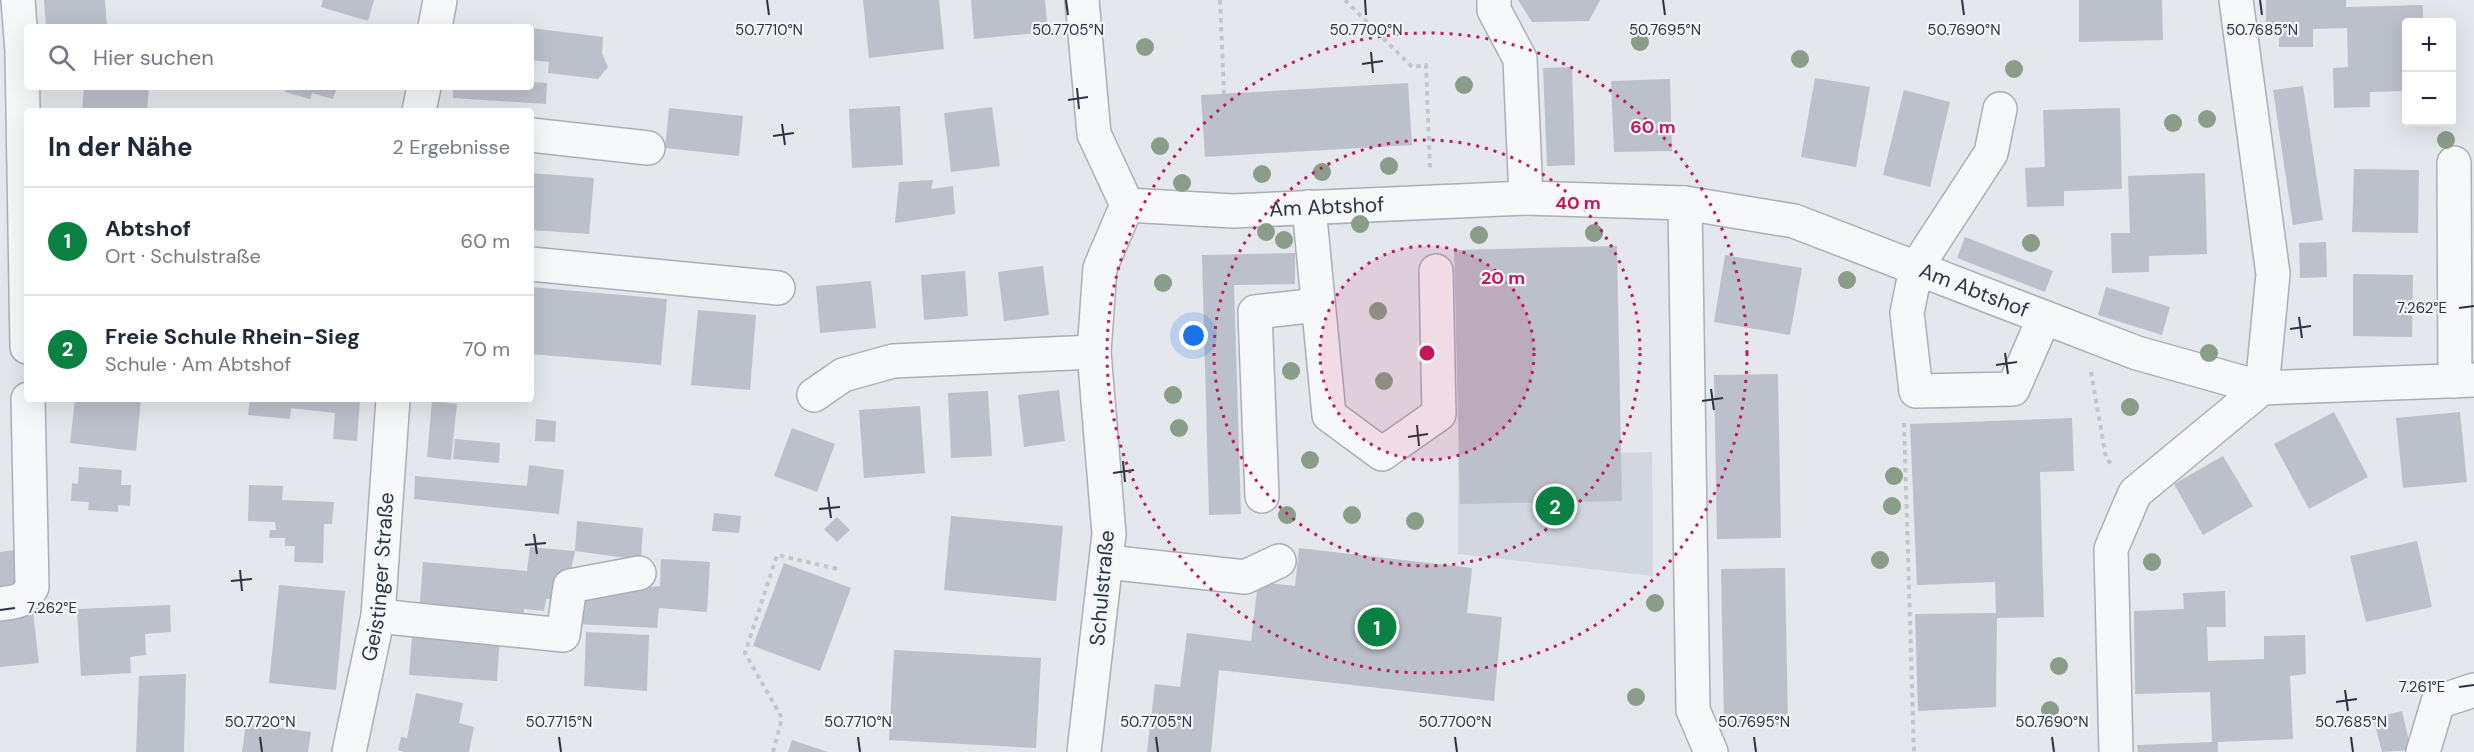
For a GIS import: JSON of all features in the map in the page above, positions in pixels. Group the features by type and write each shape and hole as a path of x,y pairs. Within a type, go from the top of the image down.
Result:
{"street":[{"path":"18,0 22,51 24,169"},
{"path":"436,24 440,0"},
{"path":"1082,0 1094,134 1127,205"},
{"path":"1494,0 1494,10 1520,60 1526,198"},
{"path":"2116,752 2111,549 2135,493 2262,388 2273,274 2236,0"},
{"path":"420,108 423,90"},
{"path":"2000,109 1991,153 1916,268 1907,313 1916,391 2013,389 2044,318"},
{"path":"534,135 648,148"},
{"path":"2454,163 2465,381"},
{"name":"Am Abtshof","path":"1127,205 1233,211 1526,198 1684,203 1794,221 2137,353 2262,388 2465,381"},
{"path":"1684,203 1693,710 1711,752"},
{"name":"Schulstraße","path":"1084,752 1109,534 1094,352 1100,268 1127,205"},
{"path":"1309,207 1329,415 1382,454 1439,414 1436,271"},
{"path":"534,264 778,288"},
{"path":"1262,496 1255,312 1318,305"},
{"path":"814,395 843,375 893,362 1094,352"},
{"path":"0,604 16,603 26,598 32,587 28,402"},
{"name":"Geistinger Straße","path":"350,752 378,616 393,402"},
{"path":"1107,562 1245,577 1279,561"},
{"path":"378,616 563,635 570,586 639,573"},
{"path":"2423,752 2438,702 2474,690"}],"path":[{"path":"1220,0 1224,94"},
{"path":"1345,0 1412,67 1426,65 1431,202"},
{"path":"2084,333 2106,458 2135,493"},
{"path":"1914,752 1904,421 1916,391"},
{"path":"773,752 783,718 745,653 777,555 838,569"}],"shaded area":[{"path":"1652,452 1653,576 1458,554 1458,458"}],"building":[{"path":"44,0 105,0 107,24 46,24"},
{"path":"323,0 374,0 368,21 321,7"},
{"path":"863,0 939,0 944,49 869,58"},
{"path":"971,0 1045,0 1048,32 974,39"},
{"path":"1518,0 1600,0 1589,21 1532,22"},
{"path":"2079,0 2162,0 2163,40 2079,42"},
{"path":"2266,0 2346,0 2346,7 2423,5 2423,18 2402,18 2402,91 2370,92 2370,107 2334,108 2333,68 2348,67 2347,28 2313,29 2313,47 2279,47 2279,29 2266,29"},
{"path":"534,28 603,37 602,53 608,67 598,79 548,73 549,62 534,60"},
{"path":"1572,67 1575,165 1547,166 1543,68"},
{"path":"1815,78 1870,87 1856,167 1801,157"},
{"path":"1670,79 1672,151 1614,152 1611,81"},
{"path":"534,82 547,83 546,104 453,98 453,90 534,90"},
{"path":"1408,83 1412,145 1205,157 1201,95"},
{"path":"2303,86 2323,220 2293,225 2273,90"},
{"path":"84,90 149,90 147,108 82,108"},
{"path":"285,90 336,90 333,99 312,93 310,99 285,92"},
{"path":"1904,90 1950,102 1930,187 1883,175"},
{"path":"900,106 903,165 852,168 849,109"},
{"path":"992,107 1000,166 951,172 944,113"},
{"path":"669,108 743,116 739,156 665,148"},
{"path":"2120,108 2122,189 2064,191 2064,206 2027,207 2025,168 2045,167 2043,110"},
{"path":"2354,169 2419,170 2418,233 2352,232"},
{"path":"534,173 594,178 589,234 534,230"},
{"path":"2205,173 2207,254 2149,256 2149,272 2112,273 2111,233 2130,233 2128,176"},
{"path":"933,180 931,189 953,186 955,214 895,223 899,182"},
{"path":"1965,237 2053,271 2045,292 1957,258"},
{"path":"2326,242 2327,277 2300,278 2299,243"},
{"path":"1617,246 1622,501 1460,504 1454,250"},
{"path":"1295,253 1295,284 1234,285 1241,514 1209,515 1202,255"},
{"path":"1725,255 1802,268 1790,335 1714,322"},
{"path":"1043,266 1049,315 1004,321 998,272"},
{"path":"965,271 968,316 924,320 921,275"},
{"path":"2353,274 2413,275 2412,337 2353,336"},
{"path":"871,281 876,328 820,333 816,286"},
{"path":"534,287 667,299 661,365 534,354"},
{"path":"2106,287 2170,307 2162,335 2098,315"},
{"path":"698,310 756,315 750,390 691,385"},
{"path":"1778,374 1781,538 1717,539 1714,375"},
{"path":"1059,390 1065,441 1024,447 1018,395"},
{"path":"988,391 992,456 951,458 948,393"},
{"path":"75,402 141,402 136,451 70,443"},
{"path":"250,402 360,402 357,441 333,439 335,413 291,408 290,419 248,415"},
{"path":"432,402 457,404 451,460 427,457"},
{"path":"920,406 925,473 864,478 859,410"},
{"path":"2334,412 2368,477 2309,509 2274,444"},
{"path":"2460,412 2467,482 2403,488 2396,418"},
{"path":"2072,418 2074,471 2040,472 2044,617 1997,618 1996,707 1918,711 1915,614 1996,613 1995,582 1917,585 1910,424"},
{"path":"536,419 556,421 555,442 535,441"},
{"path":"792,428 835,444 817,492 774,476"},
{"path":"455,439 500,443 499,463 453,459"},
{"path":"2223,456 2253,506 2203,535 2174,484"},
{"path":"529,465 564,470 559,514 414,499 415,476 527,486"},
{"path":"79,467 122,470 121,485 131,485 130,506 118,505 118,512 88,510 89,502 71,501 72,483 78,484"},
{"path":"249,485 283,486 282,500 334,502 332,524 324,524 323,563 294,562 295,546 285,546 285,538 269,538 270,530 276,530 275,522 248,521"},
{"path":"714,513 741,516 739,533 712,531"},
{"path":"951,516 1063,526 1056,601 944,590"},
{"path":"837,517 850,530 837,542 824,529"},
{"path":"577,521 643,528 641,560 575,551"},
{"path":"2417,541 2432,607 2366,622 2350,556"},
{"path":"530,547 575,551 569,578 554,599 546,599 544,611 524,609 523,625 419,615 423,562 527,571"},
{"path":"1299,548 1472,568 1467,613 1502,617 1494,701 1219,670 1211,752 1147,752 1155,684 1180,687 1187,633 1251,641 1258,582 1295,586"},
{"path":"15,550 18,592 0,594 0,552"},
{"path":"661,559 710,562 707,612 659,608 657,628 576,624 579,596 614,596 613,590 660,586"},
{"path":"784,563 851,588 820,671 753,646"},
{"path":"1785,568 1788,725 1724,726 1721,569"},
{"path":"279,585 345,591 336,690 269,683"},
{"path":"2225,591 2226,627 2207,627 2208,661 2264,659 2264,636 2305,635 2306,674 2290,676 2293,739 2218,742 2218,752 2138,752 2137,745 2212,742 2210,692 2135,694 2134,611 2184,609 2183,593"},
{"path":"170,605 171,632 145,634 146,655 130,657 131,673 81,676 77,609"},
{"path":"33,612 39,663 0,667 0,615"},
{"path":"586,632 649,635 647,691 584,686"},
{"path":"500,635 497,681 409,675 412,636 457,639"},
{"path":"894,650 1041,658 1036,748 889,740"},
{"path":"186,674 184,752 136,752 139,676"},
{"path":"416,693 463,703 459,723 474,727 469,752 404,752 398,750 401,737 407,738"},
{"path":"2402,711 2411,750 2382,752 2373,718"},
{"path":"246,723 311,732 308,752 242,752"},
{"path":"792,740 828,752 788,752"}],"place":[{"name":"Freie Schule Rhein-Sieg","path":"1555,506"},
{"name":"Abtshof","path":"1377,627"}]}
